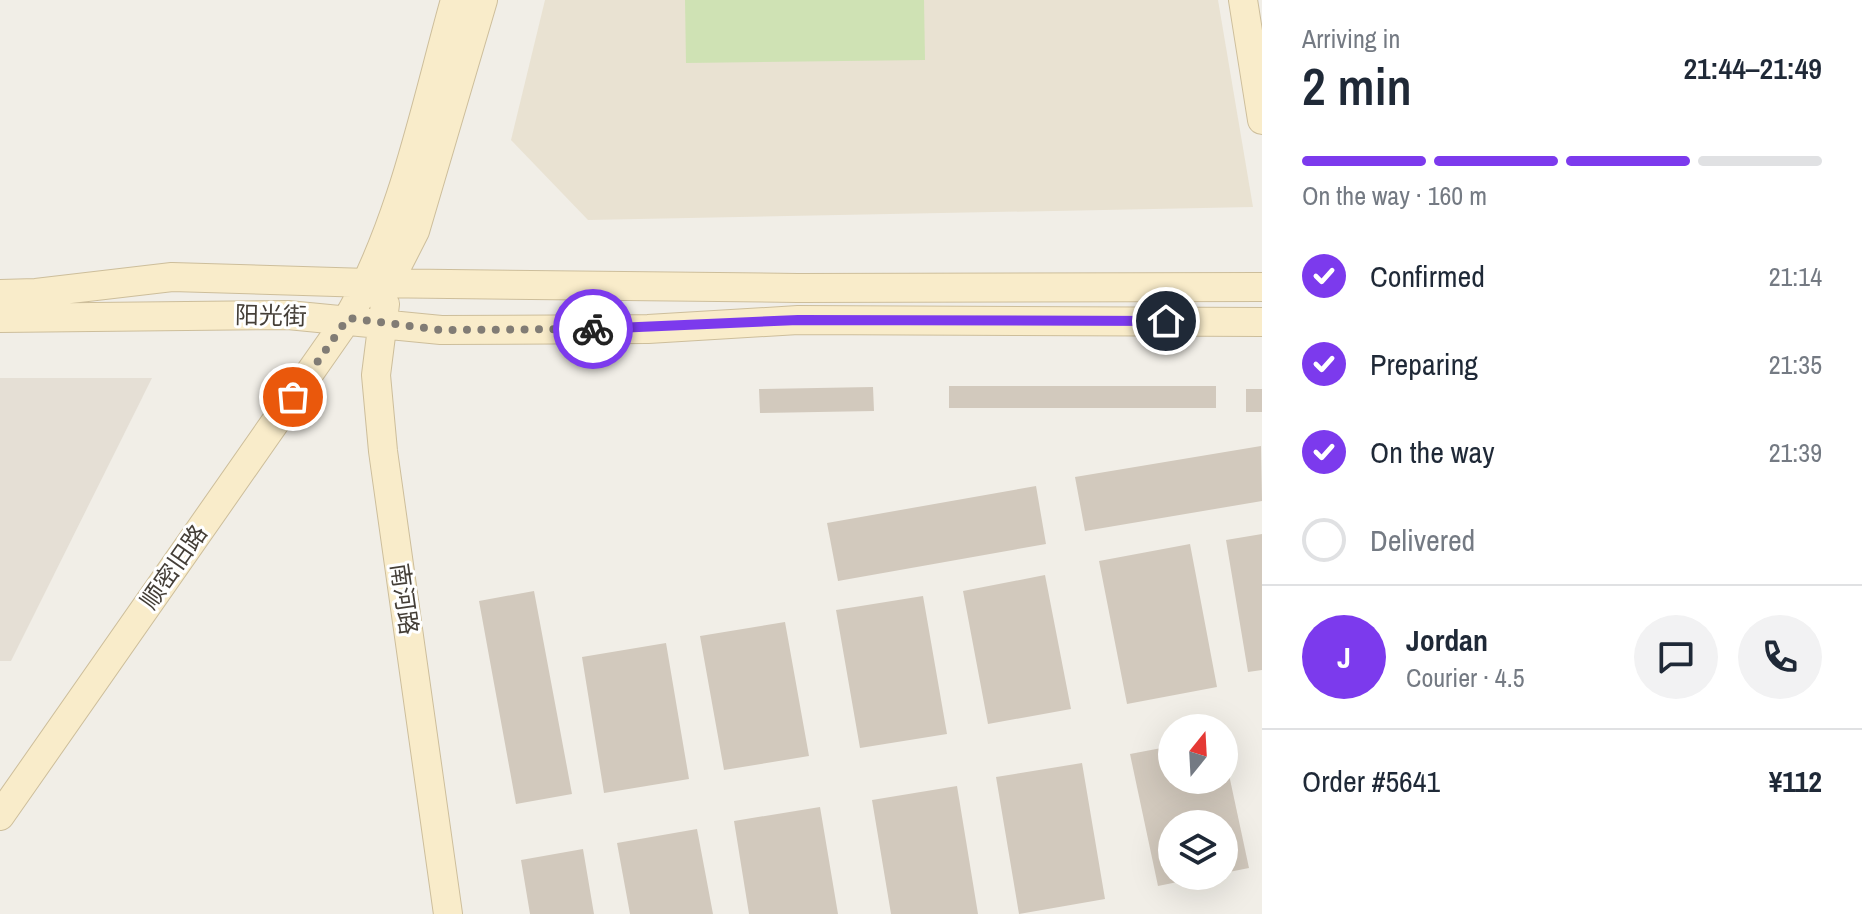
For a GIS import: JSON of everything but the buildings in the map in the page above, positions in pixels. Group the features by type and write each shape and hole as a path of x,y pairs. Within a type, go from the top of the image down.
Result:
{"main road":[{"name":"南河路","path":"448,914 383,451 376,375 381,322 378,284 396,208 455,0"},
{"name":"南河路","path":"348,318 378,284 415,231 483,0"},
{"path":"1243,0 1262,120"},
{"name":"阳光街","path":"0,294 36,293 172,277 378,284 798,288 1262,287"},
{"name":"阳光街","path":"0,318 288,315 348,318 441,330 648,329 798,320 1262,322"},
{"name":"顺密旧路","path":"0,816 348,318"}],"shaded area":[{"path":"545,0 1218,0 1253,207 588,220 511,140"},
{"path":"0,378 152,378 11,661 0,661"}],"green space":[{"path":"685,0 924,0 925,60 686,63"}],"way so far":[{"path":"293,397 348,318 441,330 593,329"}],"route":[{"path":"593,329 648,329 798,320 1166,321"}]}
